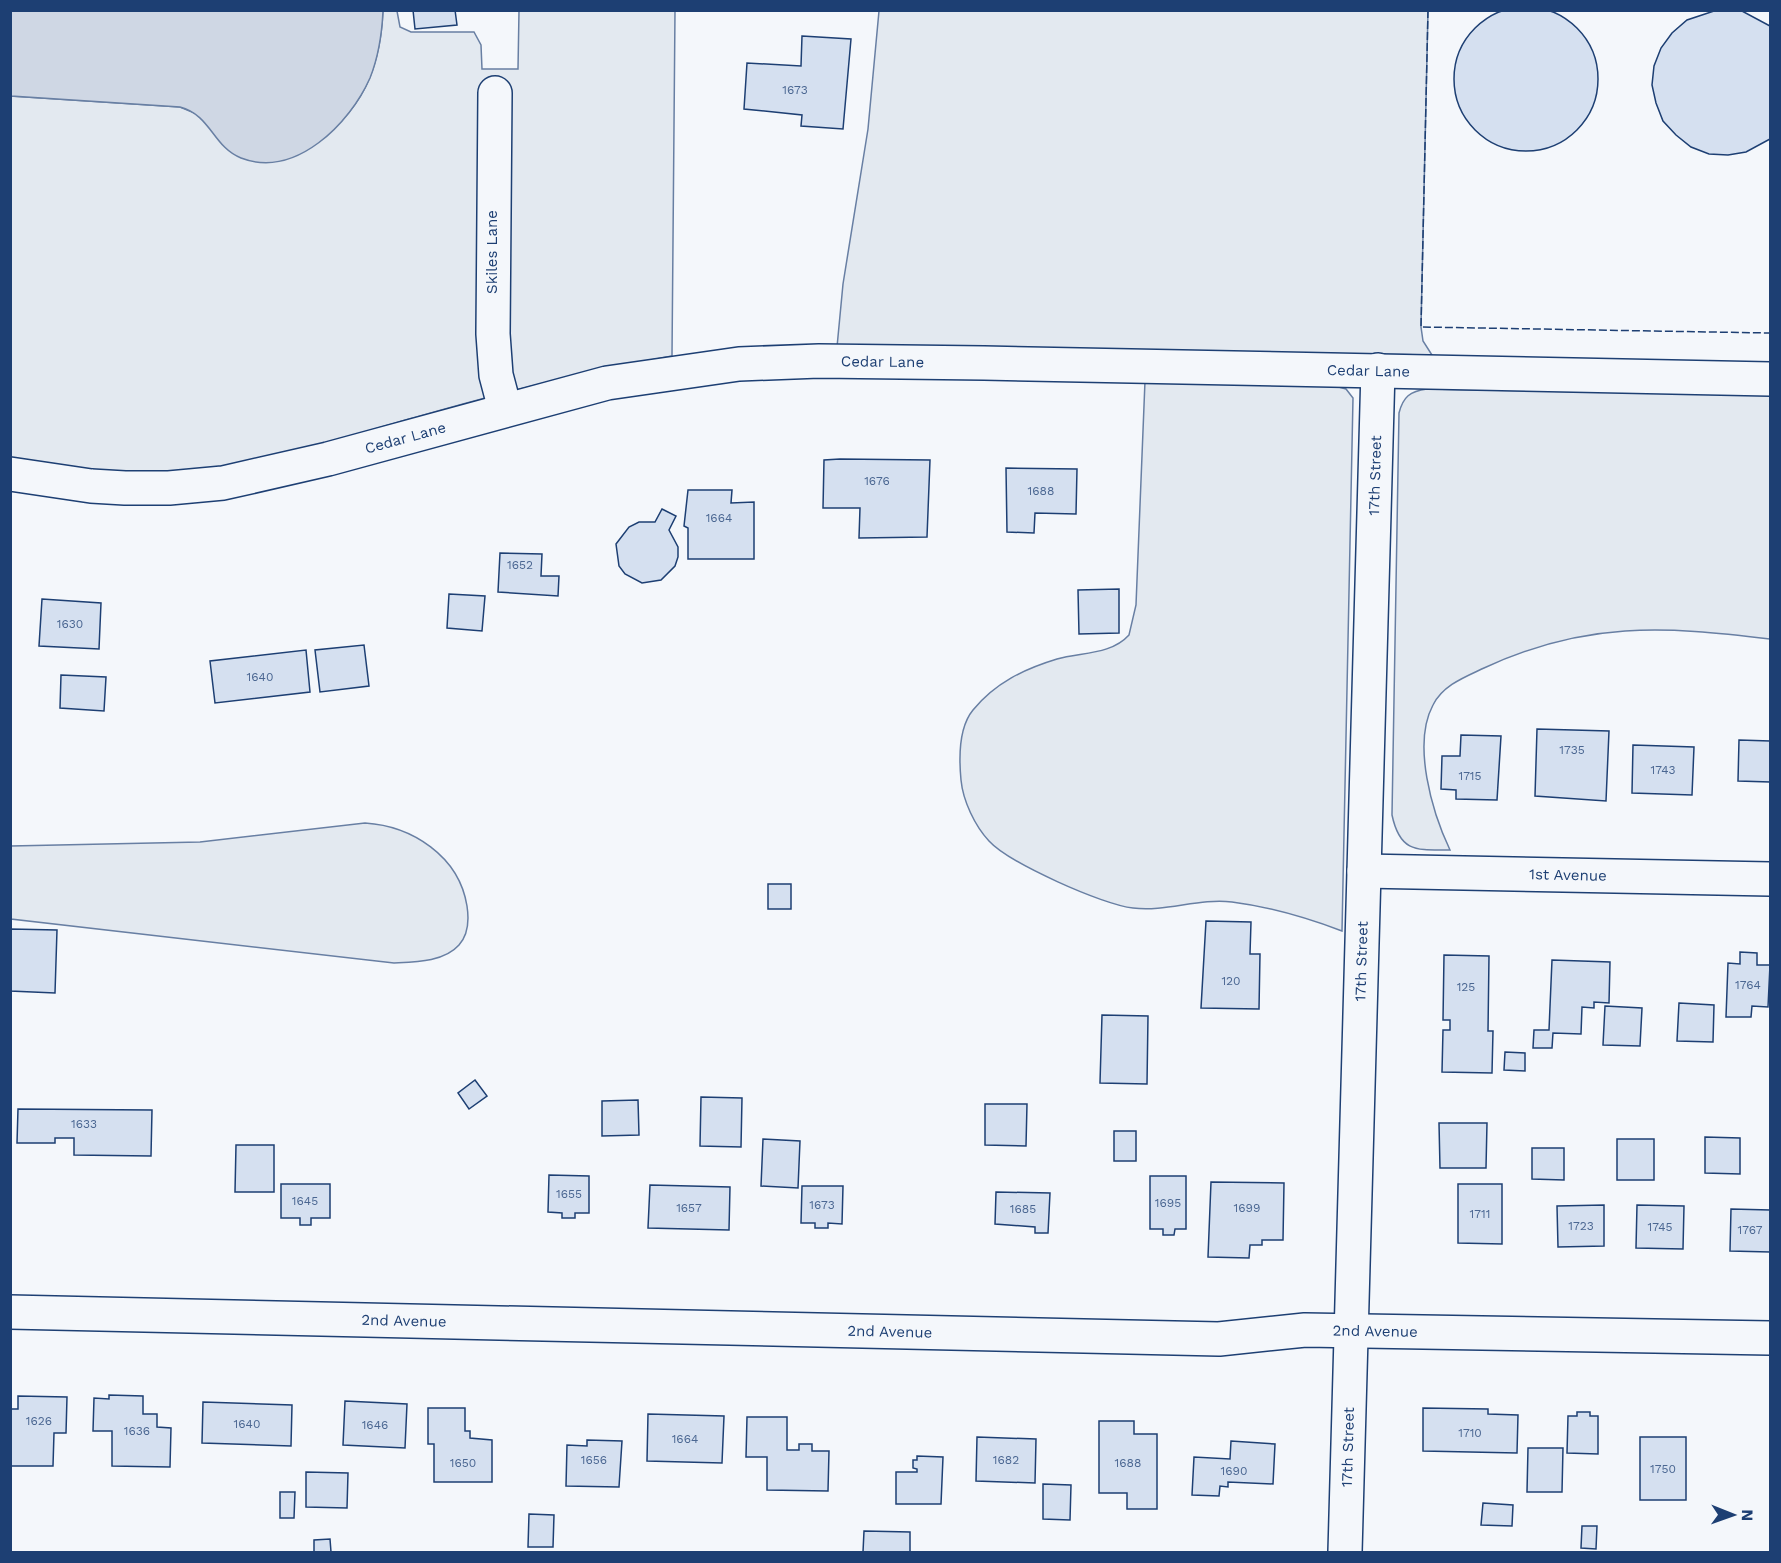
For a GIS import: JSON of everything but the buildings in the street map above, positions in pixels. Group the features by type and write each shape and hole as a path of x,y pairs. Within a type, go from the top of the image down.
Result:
{"street":[{"name":"Skiles Lane","path":"495,93 493,334 496,375 505,409"},
{"name":"Cedar Lane","path":"10,474 91,486 125,488 214,484 328,459 505,409 632,378 713,367 784,362 1378,370 1770,379"},
{"name":"17th Street","path":"1345,1552 1378,370"},
{"name":"1st Avenue","path":"1364,871 1770,879"},
{"name":"2nd Avenue","path":"10,1311 1219,1339 1292,1330 1770,1338"}],"shaded area":[{"path":"383,10 382,28 373,70 361,95 349,112 319,143 301,154 282,161 262,162 241,158 232,153 224,147 199,117 180,107 11,96 10,11"},
{"path":"383,11 397,11 400,27 411,32 474,32 481,45 482,69 518,69 519,11 675,11 672,356 514,390 264,459 200,470 148,474 128,473 89,470 11,458 10,96 180,107 296,155 334,128 349,113 360,96 370,78 376,58"},
{"path":"879,11 1428,11 1421,327 1423,341 1432,355 837,347 843,284 868,129"},
{"path":"1145,381 1335,386 1346,389 1353,398 1342,931 1288,913 1232,902 1207,902 1145,909 1119,905 1101,899 1057,882 1000,850 984,835 967,805 961,780 961,744 968,717 982,700 1011,678 1033,667 1057,659 1105,650 1129,635 1136,605"},
{"path":"1427,389 1770,395 1770,639 1695,631 1660,630 1591,635 1556,642 1521,653 1455,682 1437,698 1433,705 1424,739 1424,758 1431,798 1450,850 1419,849 1405,843 1395,827 1392,815 1399,413 1408,396 1416,391"},
{"path":"365,823 383,825 416,837 431,847 454,872 462,888 468,916 464,937 453,951 429,960 394,963 11,919 11,846 200,842"}],"fence":[{"path":"1428,10 1421,327 1770,333"}]}
